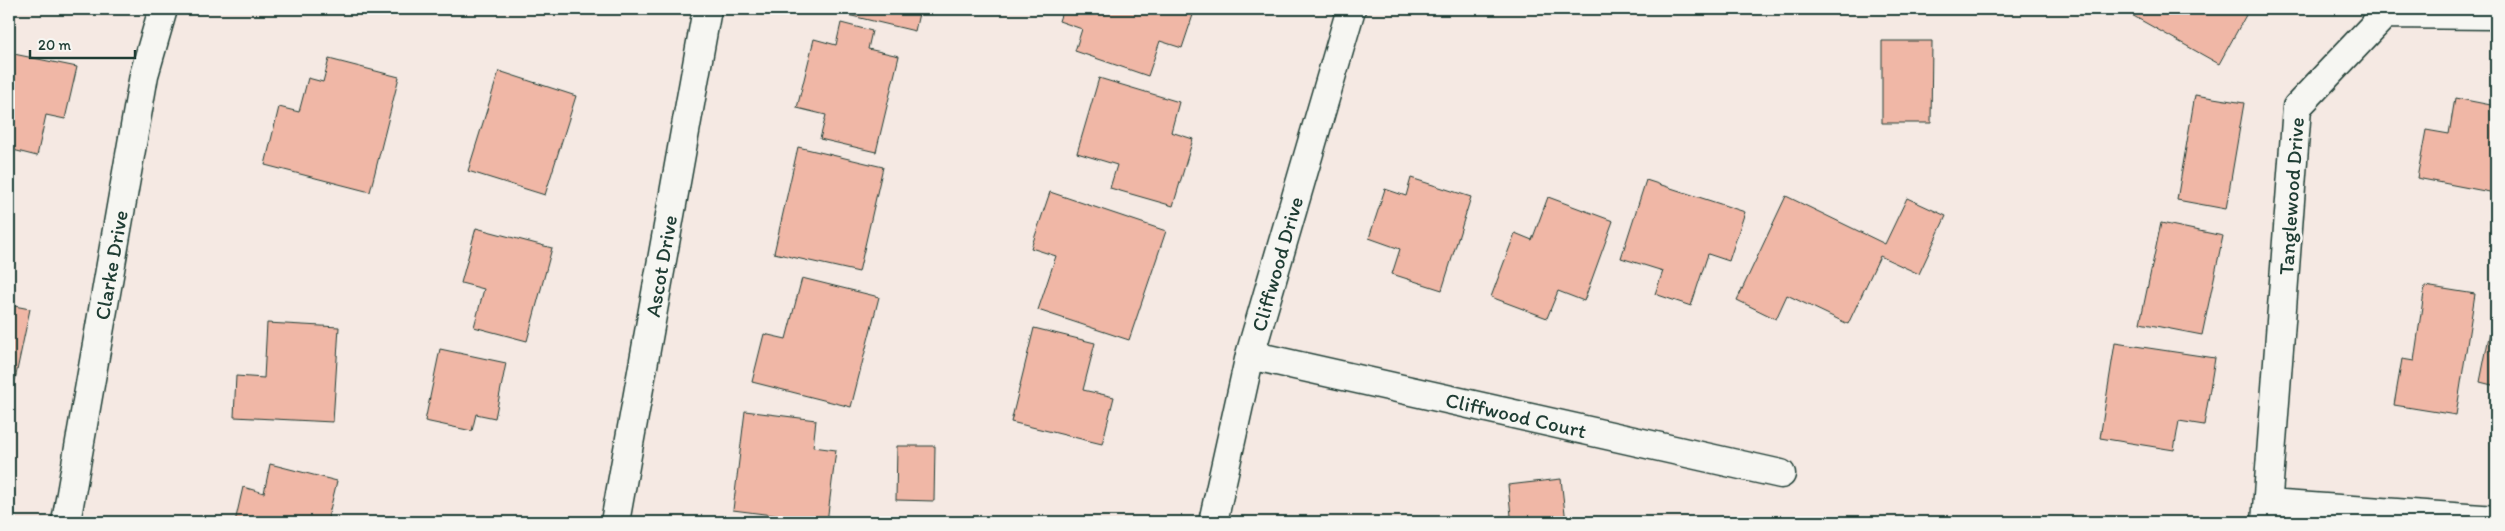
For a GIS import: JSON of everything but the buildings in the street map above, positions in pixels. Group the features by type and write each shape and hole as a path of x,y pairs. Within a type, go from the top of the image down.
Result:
{"street":[{"name":"Clarke Drive","path":"66,522 144,75 163,9"},
{"name":"Ascot Drive","path":"615,522 707,9"},
{"name":"Cliffwood Drive","path":"1214,522 1250,355 1351,9"},
{"name":"Tanglewood Drive","path":"2267,513 2297,107 2385,14 2496,15"},
{"name":"Cliffwood Court","path":"1250,355 1781,474"},
{"path":"2267,513 2496,520"}]}
